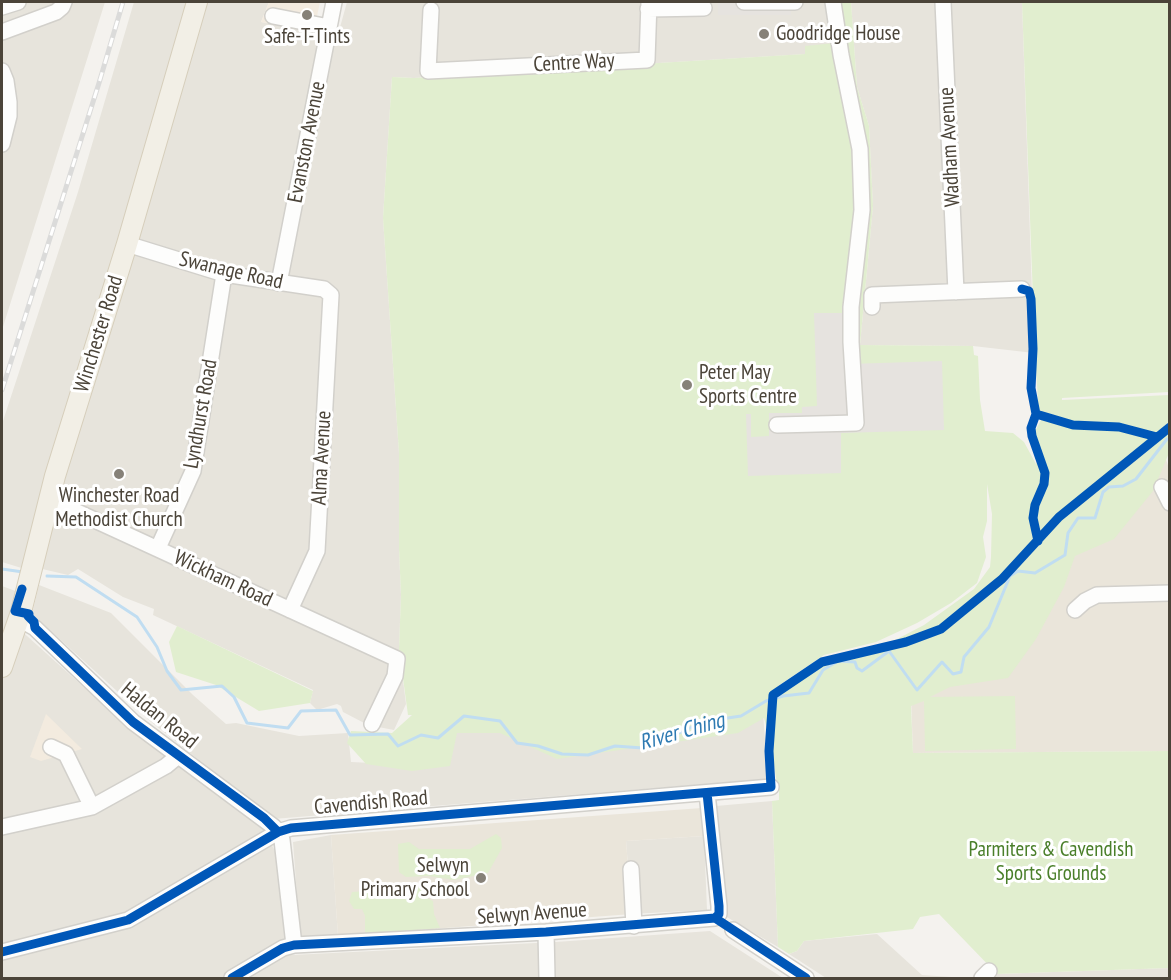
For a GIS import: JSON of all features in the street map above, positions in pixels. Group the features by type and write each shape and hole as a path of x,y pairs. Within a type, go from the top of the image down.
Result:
{"main road":[{"name":"Winchester Road","path":"2,667 19,619 49,499 197,2"}],"street":[{"path":"2,8 18,2"},
{"path":"2,32 56,12 64,2"},
{"name":"Evanston Avenue","path":"279,283 334,2"},
{"path":"744,2 795,2"},
{"path":"777,425 856,423 851,308 862,210 860,149 840,55 833,2"},
{"name":"Wadham Avenue","path":"944,2 957,291"},
{"path":"649,5 704,8"},
{"name":"Centre Way","path":"431,10 428,71 647,60 649,5"},
{"path":"273,16 329,27"},
{"path":"2,71 6,81 9,116 2,144"},
{"name":"Swanage Road","path":"126,244 224,274 324,289 331,295 330,299"},
{"name":"Lyndhurst Road","path":"158,548 193,471 224,274"},
{"path":"872,307 872,295 1022,289"},
{"name":"Alma Avenue","path":"290,610 317,551 330,299"},
{"path":"1162,487 1170,503"},
{"name":"Wickham Road","path":"49,499 397,659 395,676 372,724"},
{"path":"1075,610 1085,601 1097,595 1170,592"},
{"name":"Haldan Road","path":"19,619 35,628 133,722 264,818 278,832"},
{"path":"51,747 66,754 92,807"},
{"path":"2,827 92,807 166,766 178,756"},
{"name":"Cavendish Road","path":"2,952 128,920 278,832 291,828 771,787"},
{"name":"Selwyn Avenue","path":"232,978 283,948 294,945 546,932 710,920 719,914 707,793"},
{"path":"278,832 282,840 294,945"},
{"path":"631,868 634,926"},
{"path":"733,930 806,978"},
{"path":"546,932 547,978"}],"shaded area":[{"path":"2,2 105,2 2,330"},
{"path":"134,2 269,2 261,22 314,30 339,31 347,2 829,2 835,44 806,54 414,78 392,77 383,218 399,453 401,595 399,649 406,704 394,730 368,725 343,712 341,706 337,704 317,710 310,703 313,690 153,615 154,609 123,597 78,569 68,575 38,568 28,570 2,562 2,424 78,192"},
{"path":"269,2 320,2 314,30 261,22"},
{"path":"718,2 791,2 791,15 718,15"},
{"path":"851,2 1022,2 1034,353 973,346 860,345 873,206 869,126 857,87"},
{"path":"814,313 848,313 849,364 942,361 944,430 841,433 841,473 748,476 746,414 751,414 751,437 769,436 769,413 802,413 802,407 817,406"},
{"path":"1163,451 1170,471 1169,751 913,753 911,696 1100,516"},
{"path":"39,585 111,613 193,695 226,724 236,723 299,736 348,733 351,762 372,763 455,732 763,713 768,779 273,819 150,721 32,614"},
{"path":"2,586 18,592 11,621 27,636 126,725 263,828 277,855 286,938 292,955 556,942 710,931 783,978 2,978"},
{"path":"46,714 82,749 41,761 30,757"},
{"path":"772,801 778,947 725,916 716,806"},
{"name":"Selwyn Primary School","path":"702,808 704,836 626,841 632,914 338,936 331,835"},
{"path":"331,835 338,936 300,936 293,842"},
{"path":"704,836 707,910 632,914 626,841"},
{"path":"877,934 922,975 966,978 826,978 789,954 797,951 804,941"},
{"path":"1169,968 1169,978 972,978 983,969 993,976 997,974"}],"green space":[{"name":"Peter May Sports Centre","path":"829,2 851,2 857,87 869,126 873,206 860,345 973,346 974,355 978,356 980,400 985,431 1013,433 1024,442 1036,464 1041,449 1034,433 1041,420 1035,353 1022,2 1169,2 1169,392 1062,398 1062,400 1169,395 1169,453 1153,491 1114,539 1075,556 1064,587 1036,639 1008,678 950,687 930,697 1015,696 1016,749 925,751 924,701 911,706 913,753 1169,751 1169,968 997,974 939,914 920,917 913,929 804,941 797,951 789,954 778,947 772,801 779,800 779,784 777,784 770,739 764,718 738,733 557,759 500,733 457,733 450,766 412,771 366,764 347,743 351,731 392,733 412,715 408,715 399,649 401,595 399,453 383,218 392,77 414,78 805,54 805,46 835,43","holes":["987,484 992,514 990,567 974,589 924,625 874,651 831,660 788,686 778,686 824,655 876,642 917,623 951,603 977,583 986,557 983,537 987,521"]},
{"path":"177,626 313,691 310,703 259,711 216,685 176,672 169,642"},
{"path":"496,834 501,838 502,848 488,873 454,880 429,876 406,877 399,872 398,844 409,842 419,849 470,849"},
{"path":"417,887 423,889 427,898 433,901 434,914 440,928 365,934 365,916 362,909 354,909 349,901 352,892"}],"waterway":[{"name":"River Ching","path":"47,576 76,577 137,617 157,647 167,671 181,690 222,686 234,697 247,723 288,728 301,711 336,710 350,735 388,734 398,746 421,735 438,738 464,716 500,721 517,743 538,746 562,754 588,755 615,746 643,748 664,735 679,733 694,726 709,724 721,719 741,716 766,701 783,696 809,693 823,670 838,661 855,662 857,668 862,671 889,651 917,690 942,662 953,674 961,672 964,657 989,627 1010,576 1018,571 1035,573 1065,555 1068,533 1078,518 1095,518 1103,492 1109,487 1123,486 1136,479 1167,439"},
{"name":"River Ching","path":"2,569 23,572"}],"railway":[{"path":"2,390 123,2"}],"cycle path":[{"path":"1022,289 1029,291 1031,299 1033,349 1031,388 1036,414 1031,428 1045,473 1044,484 1035,505 1033,518 1038,541"},
{"path":"1036,414 1073,425 1119,427 1157,437"},
{"path":"2,952 128,920 278,832 291,828 771,787 769,751 773,695 822,662 906,642 941,629 1002,579 1059,517 1170,427"},
{"path":"22,589 15,611 29,614 35,628 133,722 264,818 278,832"},
{"path":"707,793 719,906 719,914 715,918"},
{"path":"715,918 806,978"},
{"path":"232,978 283,948 294,945 546,932 715,918"}],"place":[{"name":"Safe-T-Tints","path":"307,15"},
{"name":"Goodridge House","path":"764,34"},
{"name":"Peter May Sports Centre","path":"687,385"},
{"name":"Winchester Road Methodist Church","path":"119,474"},
{"name":"Selwyn Primary School","path":"481,878"}],"park label":[{"name":"Parmiters & Cavendish Sports Grounds","path":"1051,862"}]}
